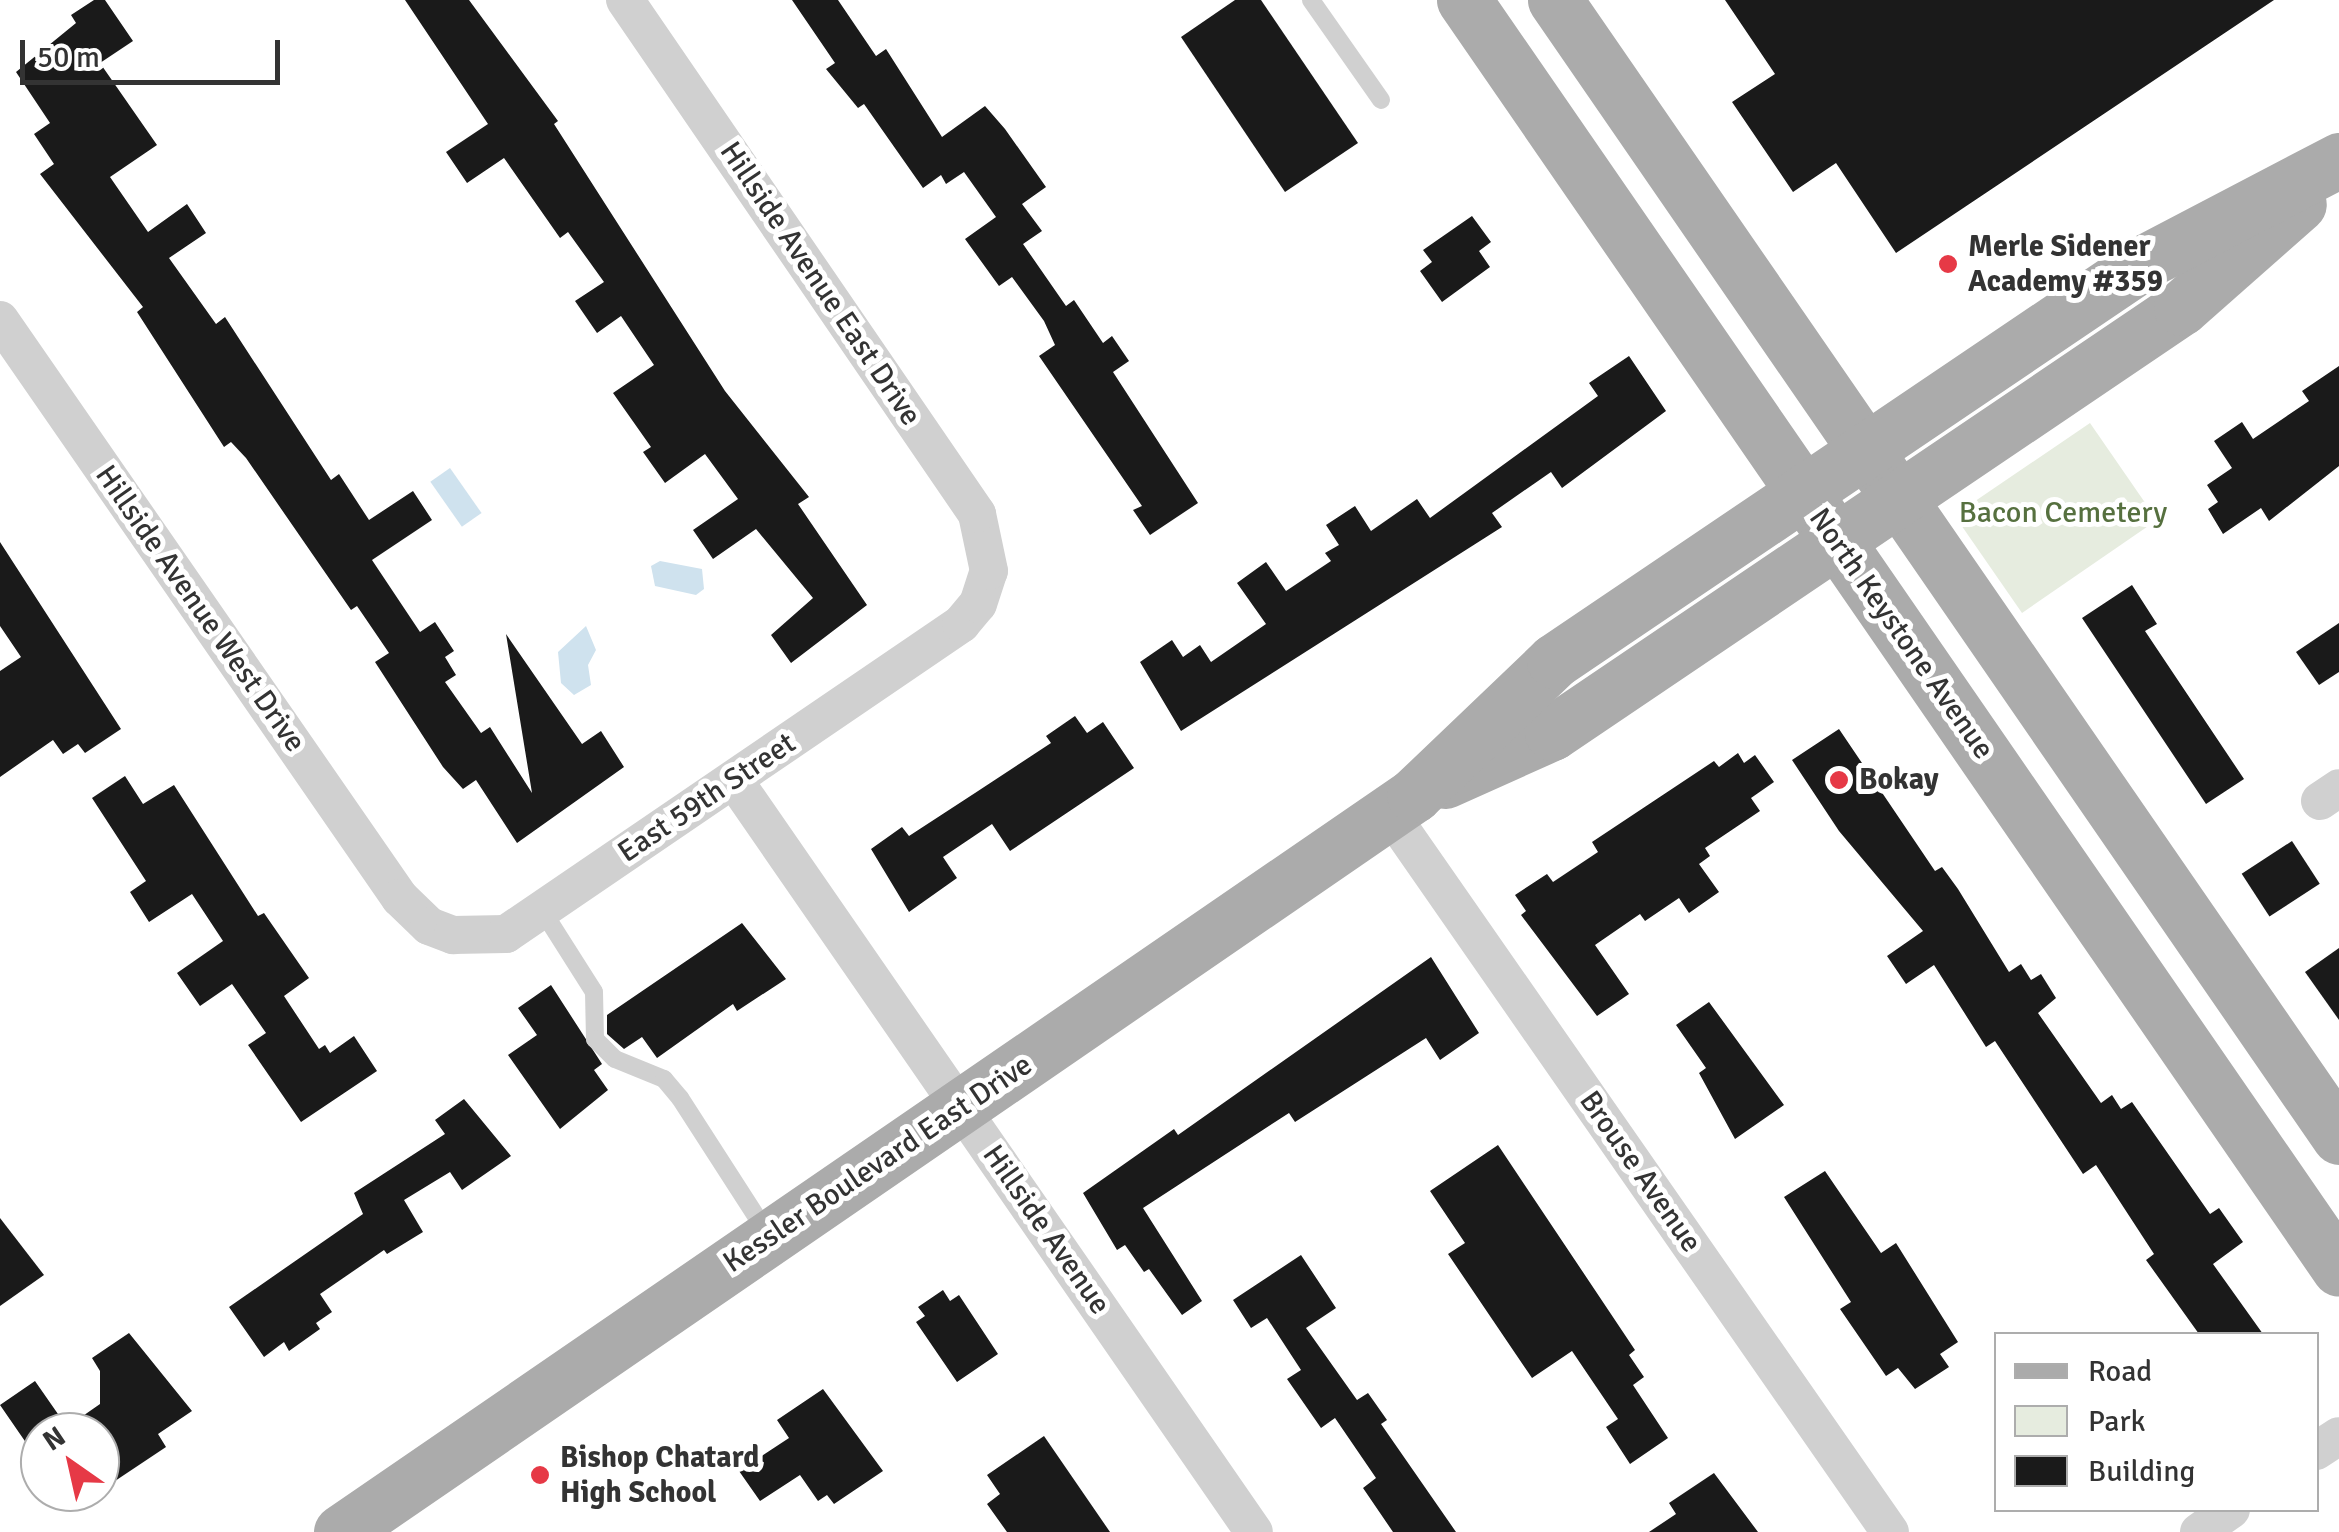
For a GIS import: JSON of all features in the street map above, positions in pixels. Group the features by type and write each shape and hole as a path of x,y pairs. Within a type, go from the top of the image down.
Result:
{"main road":[{"name":"North Keystone Avenue","path":"1464,0 2339,1268"},
{"path":"1556,0 2339,1137"},
{"name":"Kessler Boulevard East Drive","path":"341,1532 1401,803 1525,683 1802,492 2146,261 2339,160"},
{"name":"Kessler Boulevard East Drive","path":"1401,803 1552,733 2181,308 2339,170"}],"street":[{"name":"Hillside Avenue East Drive","path":"624,0 977,514 988,542 987,578"},
{"name":"Hillside Avenue West Drive","path":"0,320 400,898"},
{"name":"East 59th Street","path":"400,898 429,926 476,938 506,934 961,624 987,578"},
{"name":"Hillside Avenue","path":"734,780 1254,1532"},
{"name":"Brouse Avenue","path":"1401,803 1890,1532"},
{"path":"2199,1532 2229,1512"}],"lane":[{"path":"1311,0 1380,100"},
{"path":"542,910 594,992 594,1039 615,1058 664,1079 770,1238"}],"green space":[{"name":"Bacon Cemetery","path":"2090,423 2157,520 2022,613 1959,522 1962,510"}],"water":[{"path":"450,468 482,513 462,527 430,482"},
{"path":"660,561 702,569 704,589 696,595 655,586 651,566"},
{"path":"586,626 596,650 588,665 591,685 574,695 561,683 558,652"}],"building":[{"path":"94,0 105,0 133,41 100,63 157,145 110,177 148,232 187,204 206,233 169,258 216,324 225,317 331,480 339,474 369,520 413,491 432,520 372,560 420,632 435,622 454,651 445,657 456,675 445,682 481,733 490,727 532,793 506,634 582,744 601,731 624,767 517,843 476,780 463,789 443,767 375,662 389,653 357,606 351,610 246,458 231,442 224,447 137,312 143,307 40,174 54,164 34,134 50,123 16,72 76,23 71,15"},
{"path":"405,0 469,0 558,121 554,124 725,391 809,497 798,504 867,605 791,663 771,635 813,598 756,529 713,559 693,530 738,499 705,454 665,483 643,452 651,447 613,393 654,365 621,316 597,333 575,301 604,282 568,232 560,238 504,158 467,183 446,152 488,124"},
{"path":"792,0 838,0 876,56 886,49 942,137 985,106 1005,129 1046,187 1022,204 1042,231 1023,244 1066,306 1074,300 1103,343 1112,336 1129,361 1113,372 1198,503 1150,535 1133,510 1142,506 1039,356 1055,345 1044,321 1012,277 999,286 965,239 996,217 964,172 946,184 941,175 923,188 864,104 858,108 826,69 835,63"},
{"path":"1235,0 1261,0 1358,143 1285,192 1181,37"},
{"path":"1725,0 2274,0 1896,253 1836,163 1793,192 1732,102 1775,74"},
{"path":"1472,216 1491,242 1479,251 1490,267 1442,302 1420,271 1432,262 1423,250"},
{"path":"1629,356 1666,411 1562,488 1551,472 1492,513 1502,527 1181,731 1140,662 1172,640 1183,657 1200,645 1211,662 1266,624 1237,583 1266,562 1286,591 1331,561 1325,553 1339,545 1326,525 1355,506 1371,531 1417,499 1430,518 1598,396 1589,383"},
{"path":"2339,366 2339,466 2269,521 2261,508 2223,534 2208,509 2218,502 2207,485 2232,468 2214,441 2242,422 2253,439 2309,401 2302,391"},
{"path":"0,542 121,729 85,753 78,744 63,754 53,740 0,777 0,671 21,657 0,626"},
{"path":"2132,585 2157,624 2145,631 2244,779 2206,804 2082,618"},
{"path":"2339,623 2339,672 2319,685 2296,652"},
{"path":"1075,716 1087,733 1103,722 1134,768 1010,851 992,824 943,857 957,878 909,912 871,849 902,827 909,836 975,793 1051,743 1046,736"},
{"path":"1839,729 1935,871 1942,867 1958,889 2009,972 2021,964 2031,980 2041,974 2056,998 2038,1013 2101,1103 2112,1095 2121,1109 2132,1102 2210,1214 2219,1208 2243,1242 2213,1264 2262,1332 2198,1332 2146,1260 2154,1254 2096,1165 2083,1174 1995,1041 1986,1047 1934,965 1906,984 1887,956 1923,931 1839,831 1792,760"},
{"path":"1738,753 1744,763 1755,755 1774,782 1751,798 1760,811 1705,848 1710,856 1699,864 1719,892 1689,913 1679,898 1645,921 1640,914 1595,945 1629,994 1597,1016 1521,915 1526,911 1515,895 1547,874 1553,882 1598,852 1592,842 1714,761 1719,767"},
{"path":"125,776 143,804 174,785 258,916 264,913 309,978 284,996 319,1049 325,1045 330,1053 354,1036 377,1071 301,1122 248,1045 266,1033 232,984 200,1006 177,973 223,941 192,894 149,922 130,892 146,881 92,798"},
{"path":"2292,841 2320,884 2269,916 2242,874"},
{"path":"742,923 786,979 737,1011 733,1004 657,1058 642,1037 624,1049 607,1034 607,1015"},
{"path":"2339,948 2339,1020 2305,972"},
{"path":"1431,957 1479,1033 1440,1060 1426,1038 1295,1122 1289,1113 1143,1208 1202,1301 1182,1315 1149,1269 1144,1272 1125,1245 1117,1250 1083,1193 1174,1129 1178,1135"},
{"path":"551,985 602,1064 594,1070 608,1090 560,1129 508,1055 537,1035 518,1008"},
{"path":"1709,1002 1784,1105 1735,1139 1699,1073 1706,1068 1676,1025"},
{"path":"464,1099 511,1156 462,1190 450,1172 404,1200 423,1232 387,1254 384,1250 320,1294 332,1312 316,1323 320,1329 289,1351 284,1342 264,1357 229,1307 363,1214 354,1193 445,1134 435,1120"},
{"path":"1498,1145 1635,1350 1629,1355 1644,1377 1633,1385 1668,1438 1630,1464 1606,1427 1618,1419 1572,1351 1532,1378 1448,1254 1465,1243 1430,1191"},
{"path":"1825,1171 1881,1253 1896,1243 1958,1342 1940,1354 1949,1367 1915,1389 1898,1368 1886,1376 1840,1309 1851,1302 1784,1197"},
{"path":"0,1218 44,1275 0,1306"},
{"path":"1301,1255 1336,1308 1306,1328 1357,1400 1368,1393 1387,1420 1381,1424 1456,1532 1393,1532 1363,1488 1376,1478 1335,1418 1321,1428 1287,1379 1301,1370 1267,1318 1251,1328 1233,1300"},
{"path":"943,1290 950,1301 959,1295 998,1354 957,1382 916,1322 925,1316 918,1307"},
{"path":"129,1333 192,1411 158,1434 166,1447 120,1478 120,1412 89,1412 100,1404 100,1371 92,1358"},
{"path":"35,1381 57,1412 20,1412 20,1434 0,1405"},
{"path":"823,1389 883,1471 834,1504 827,1495 818,1501 800,1475 760,1501 739,1471 789,1438 777,1420"},
{"path":"1044,1436 1110,1532 1007,1532 987,1504 1000,1494 987,1475"},
{"path":"1714,1473 1758,1532 1649,1532 1676,1514 1669,1503"}],"place":[{"name":"Merle Sidener Academy #359","path":"1948,264"},
{"name":"Bokay","path":"1839,780"},
{"name":"Bishop Chatard High School","path":"540,1475"}]}
